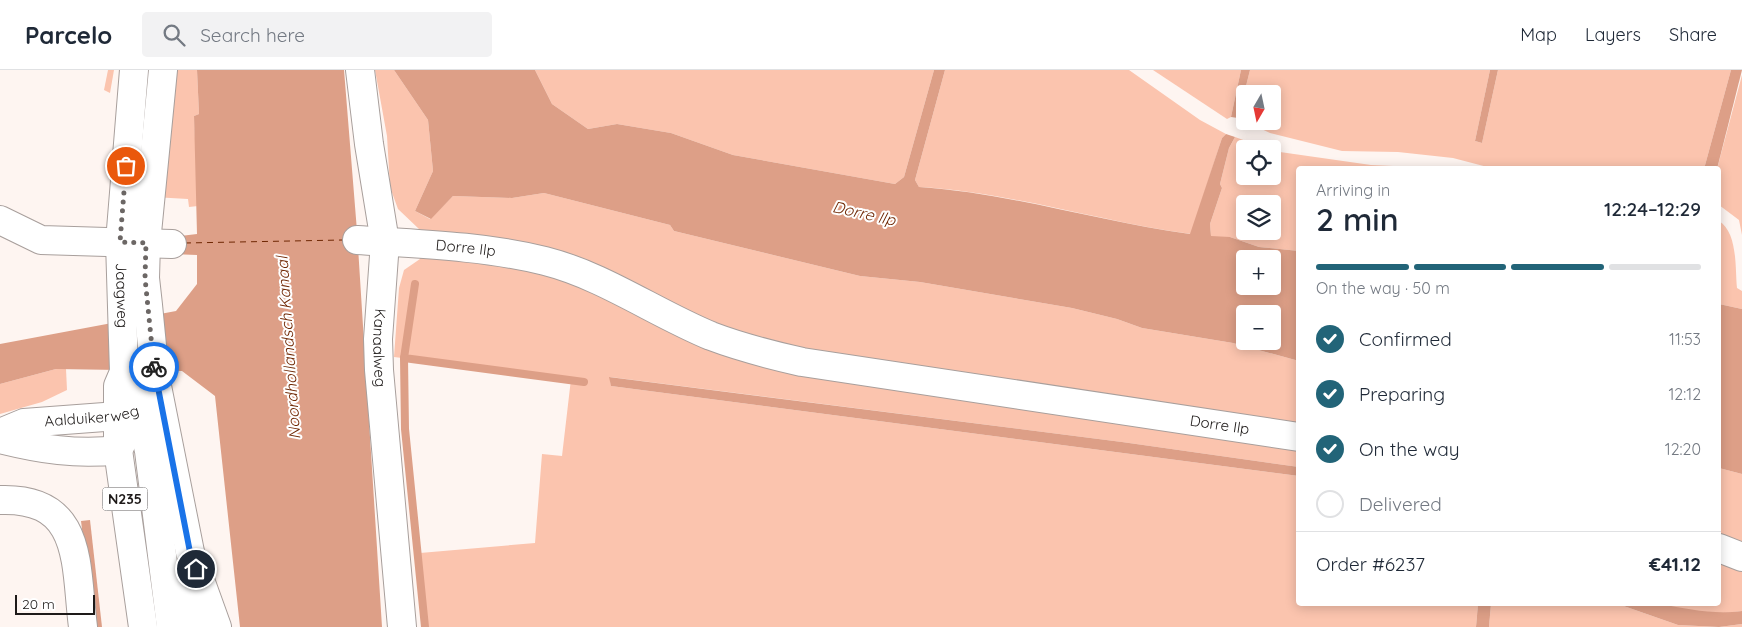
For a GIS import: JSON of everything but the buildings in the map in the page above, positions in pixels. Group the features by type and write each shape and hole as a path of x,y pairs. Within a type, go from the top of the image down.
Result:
{"street":[{"name":"Jaagweg","path":"134,70 146,243 121,320 124,372 134,380 129,413 149,451 171,627"},
{"path":"163,70 146,243 145,278 155,376 190,552 217,627"},
{"name":"Kanaalweg","path":"361,77 384,242 378,339 379,370 402,627"},
{"path":"0,220 41,240 146,243"},
{"name":"Dorre Ilp","path":"357,240 513,255 546,261 603,284 710,335 754,350 802,362 1296,438"},
{"name":"Aalduikerweg","path":"0,433 24,423 129,413 118,450 90,453 30,446 0,438"},
{"name":"N235","path":"118,450 143,627"},
{"path":"0,500 26,501 39,504 62,520 71,544 83,627"},
{"path":"1721,549 1742,557"},
{"path":"190,552 188,590 192,627"}],"shaded area":[{"path":"108,70 114,70 110,93 104,90"},
{"path":"174,70 197,70 199,114 194,116 198,206 189,207 188,199 153,197"},
{"path":"375,70 394,70 428,120 433,171 415,211 430,219 453,196 512,198 544,193 670,225 674,231 860,276 920,282 1072,308 1117,319 1142,328 1233,343 1236,344 1236,350 1259,350 1296,360 1296,467 1122,442 610,377 611,386 1296,476 1296,606 1478,606 1476,627 426,627 420,553 535,543 542,454 562,456 571,379 394,357 399,288 404,270 420,259 419,229 398,209 390,187 387,136"},
{"path":"535,70 934,70 904,177 895,184 733,155 671,133 617,124 588,129 552,104"},
{"path":"945,70 1129,70 1200,120 1226,134 1222,138 1191,234 1157,229 988,195 919,187 915,180"},
{"path":"1153,70 1241,70 1238,85 1236,85 1231,117 1227,119"},
{"path":"1250,70 1490,70 1475,141 1482,143 1498,70 1731,70 1705,166 1484,166 1453,158 1398,152 1342,151 1264,130 1281,130 1281,85 1246,85"},
{"path":"1742,75 1742,235 1739,220 1721,206 1721,166 1718,166"},
{"path":"1235,137 1243,140 1236,140 1236,185 1281,185 1281,152 1371,165 1393,166 1296,166 1296,251 1259,247 1239,240 1281,240 1281,195 1236,195 1236,239 1230,237 1211,237 1210,224 1222,188 1220,184 1229,148"},
{"path":"1721,223 1730,234 1733,242 1737,288 1742,291 1742,309 1721,304"},
{"path":"56,369 66,369 67,390 42,402 0,414 0,384"},
{"path":"1721,469 1742,474 1742,611 1722,613 1668,606 1721,606"},
{"path":"1491,606 1624,606 1678,625 1719,627 1489,627"},
{"path":"1742,624 1742,627 1719,627"}],"water":[{"name":"Noordhollandsch Kanaal","path":"197,70 344,70 357,231 382,627 240,627 215,396 182,371 56,369 0,384 0,344 176,311 197,284 197,255 171,254 172,237 197,234 194,116 199,114"},
{"path":"394,70 535,70 552,104 588,129 617,124 671,133 733,155 895,184 904,177 934,70 945,70 915,180 919,187 987,195 1156,229 1190,234 1222,138 1226,134 1235,137 1229,148 1220,184 1222,188 1210,224 1211,236 1230,237 1259,247 1296,251 1296,360 1259,350 1281,350 1281,305 1236,305 1236,344 1142,328 1117,319 1072,308 920,282 860,276 674,231 670,225 544,193 512,198 453,196 431,219 415,211 433,171 428,120"},
{"path":"1241,70 1250,70 1246,85 1238,85"},
{"path":"1490,70 1498,70 1482,143 1475,141"},
{"path":"1731,70 1742,70 1718,166 1705,166"},
{"path":"1236,94 1236,118 1231,117"},
{"path":"1721,304 1742,309 1742,474 1721,469"},
{"path":"609,377 1122,442 1296,467 1296,476 611,386"},
{"path":"90,520 102,627 94,627 81,521"},
{"path":"1478,606 1491,606 1489,627 1476,627"},
{"path":"1624,606 1674,606 1711,612 1742,611 1742,624 1719,627 1678,625"}],"waterway":[{"path":"415,284 404,358 584,382"},
{"path":"404,358 405,429 425,627"}],"ferry route":[{"path":"185,243 343,240"}],"way so far":[{"path":"126,166 120,242 146,243 145,278 154,367"}],"route":[{"path":"154,367 190,552 196,569"}]}
